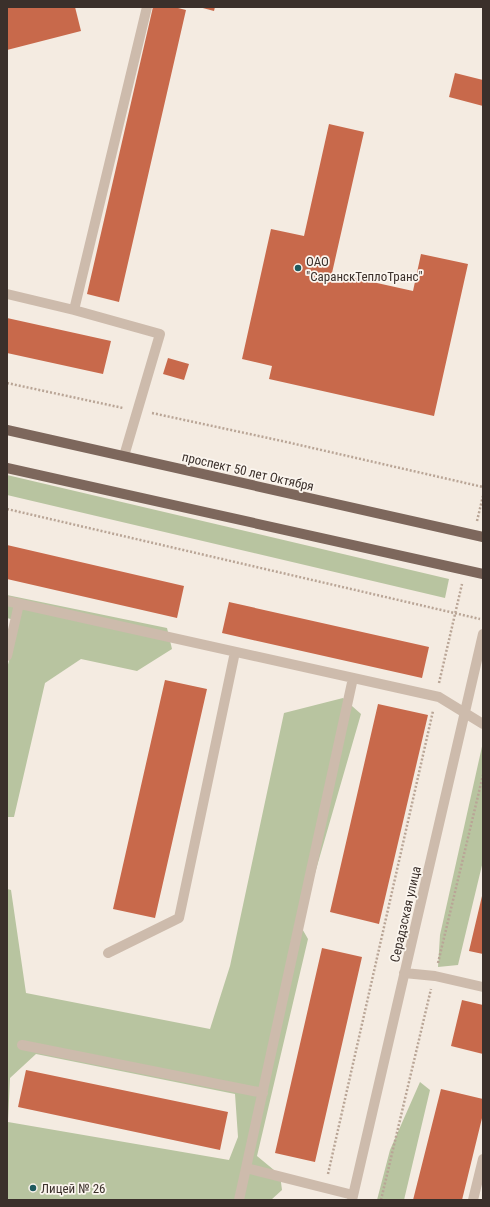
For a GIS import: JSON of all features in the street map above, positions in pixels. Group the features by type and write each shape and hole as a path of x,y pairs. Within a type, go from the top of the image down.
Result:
{"main road":[{"name":"проспект 50 лет Октября","path":"7,430 483,537"},
{"path":"7,468 483,574"}],"street":[{"path":"74,310 147,7"},
{"path":"7,294 74,310 160,334 124,456"},
{"path":"7,601 436,696 483,724"},
{"path":"7,656 19,604"},
{"name":"Серадзская улица","path":"352,1198 483,634"},
{"path":"108,953 178,918 235,652"},
{"path":"239,1200 353,678"},
{"path":"404,973 435,976 483,987"},
{"path":"22,1045 263,1093"},
{"path":"473,1200 483,1159"},
{"path":"246,1168 325,1188 352,1198"}],"path":[{"path":"282,441 483,487"},
{"path":"7,509 483,620"},
{"path":"325,1188 455,613"}],"green space":[{"path":"7,475 449,579 445,598 7,495"},
{"path":"7,595 167,628 172,649 137,671 81,659 45,683 14,817 7,817 7,669 18,621 7,618"},
{"path":"343,698 361,714 300,925 308,939 257,1156 280,1175 282,1190 271,1200 7,1200 7,889 11,890 26,993 210,1029 230,966 284,713","holes":["36,1054 235,1094 238,1137 229,1160 8,1122 10,1078"]},
{"path":"483,742 483,861 458,965 438,967 440,935"},
{"path":"420,1082 430,1090 404,1200 377,1200 390,1150"}],"building":[{"path":"7,7 75,7 81,31 7,50"},
{"path":"153,7 174,7 186,10 119,302 87,294"},
{"path":"199,7 215,7 214,11"},
{"path":"455,73 483,80 483,106 449,97"},
{"name":"ОАО \"СаранскТеплоТранс\"","path":"329,124 364,132 332,273 413,291 421,254 468,264 434,416 269,379 272,366 242,359 271,229 304,236"},
{"path":"7,318 111,341 103,374 7,353"},
{"path":"168,358 189,364 184,380 163,374"},
{"path":"7,545 184,586 177,618 7,579"},
{"path":"229,602 429,647 422,678 222,633"},
{"path":"165,680 207,689 155,918 113,909"},
{"path":"378,704 428,715 379,924 330,912"},
{"path":"483,896 483,954 469,951"},
{"path":"322,948 362,957 315,1162 275,1153"},
{"path":"462,1000 483,1005 483,1054 451,1046"},
{"path":"26,1070 228,1112 220,1150 18,1107"},
{"path":"441,1089 483,1099 483,1114 462,1200 413,1200"}],"place":[{"name":"ОАО \"СаранскТеплоТранс\"","path":"298,268"},
{"name":"Лицей № 26","path":"33,1188"}]}
